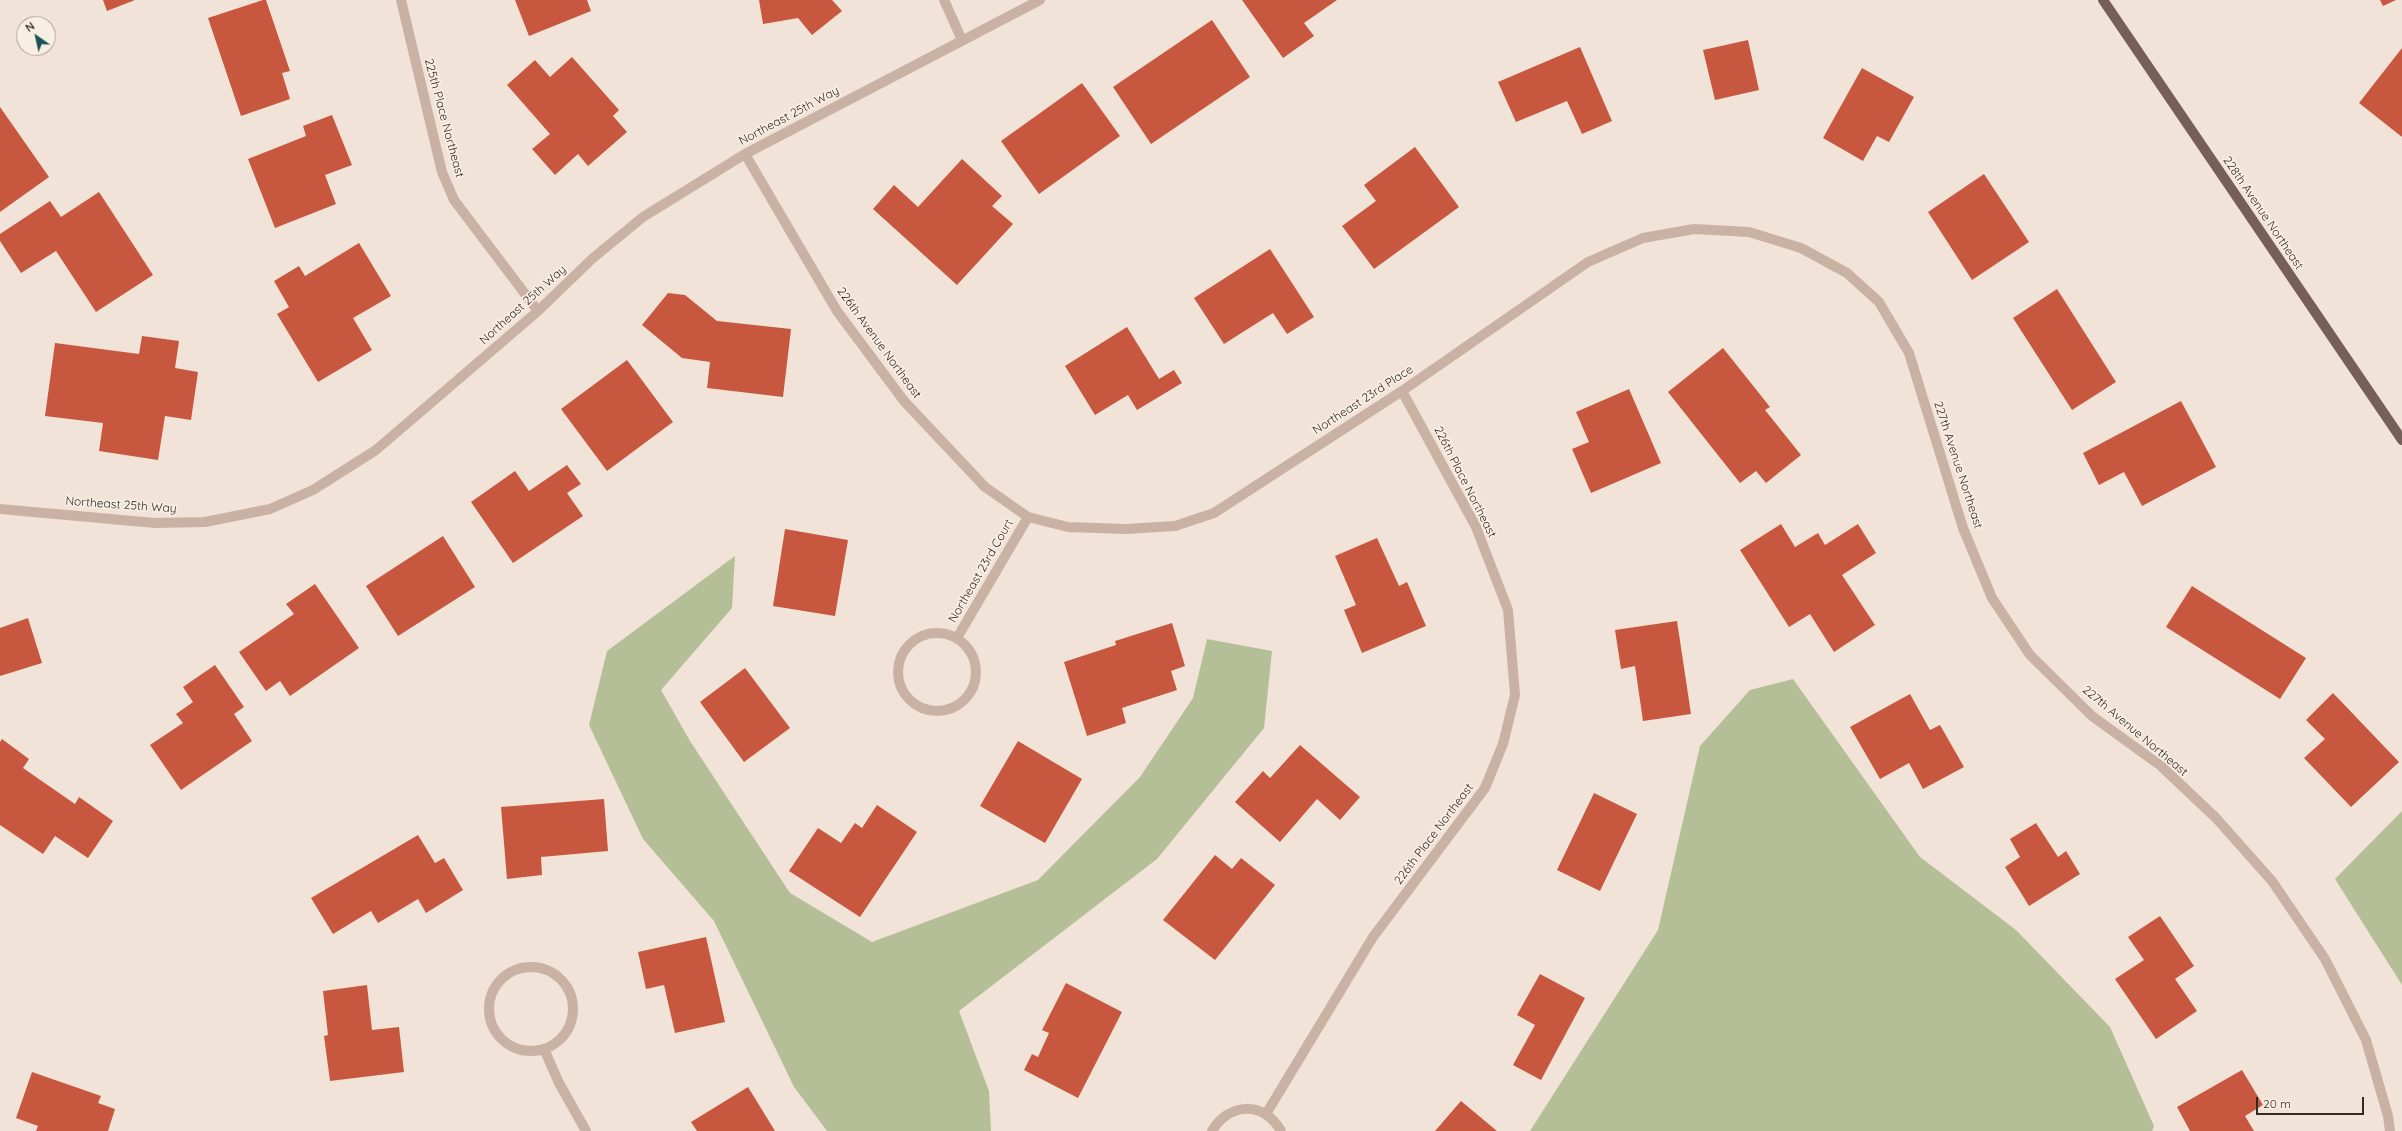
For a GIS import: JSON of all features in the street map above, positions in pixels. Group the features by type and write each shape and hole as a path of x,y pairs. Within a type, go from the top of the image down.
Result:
{"main road":[{"name":"228th Avenue Northeast","path":"2103,0 2402,440"}],"street":[{"name":"225th Place Northeast","path":"401,0 442,172 451,193 538,311"},
{"path":"944,0 962,40"},
{"name":"Northeast 25th Way","path":"0,509 155,523 205,522 270,509 313,490 376,450 538,311 593,258 643,217 745,154 1040,0"},
{"name":"226th Avenue Northeast","path":"745,154 837,311 904,401 985,487 1028,517"},
{"name":"Northeast 23rd Place","path":"1028,517 1068,526 1126,529 1175,526 1214,513 1402,391 1588,262 1643,238 1694,229"},
{"name":"227th Avenue Northeast","path":"1694,229 1749,232 1801,248 1847,273 1879,302 1909,353 1963,528 1992,598 2030,655 2092,716 2166,772 2216,818 2272,881 2325,959 2366,1040 2388,1116 2390,1131"},
{"name":"226th Place Northeast","path":"1266,1114 1373,937 1485,788 1503,744 1515,696 1508,610 1476,527 1402,391"},
{"name":"Northeast 23rd Court","path":"957,638 1028,517"},
{"name":"Northeast 23rd Court","path":"944,633 957,638 968,647 974,659 977,672 974,686 967,698 957,707 944,712 930,712 917,707 907,698 900,686 897,672 900,658 906,647 917,638 930,634 944,633"},
{"path":"532,967 546,970 558,977 568,988 572,1003 572,1017 567,1031 557,1042 544,1049 529,1051 515,1048 502,1040 494,1029 489,1015 489,1001 495,987 505,976 517,969 532,967"},
{"path":"544,1049 559,1083 586,1131"},
{"path":"1212,1131 1217,1122 1228,1113 1240,1109 1254,1109 1266,1114 1276,1123 1281,1131"}],"green space":[{"path":"735,556 732,608 661,690 690,741 790,893 872,942 1038,880 1140,777 1193,698 1207,639 1272,651 1264,728 1157,859 959,1011 989,1091 991,1131 827,1131 794,1087 714,921 643,839 589,725 607,651"},
{"path":"1793,679 1920,857 2016,930 2110,1027 2154,1126 2152,1131 1530,1131 1658,930 1700,746 1750,690"},
{"path":"2402,811 2402,985 2335,879"}],"building":[{"path":"103,0 135,0 107,11"},
{"path":"266,0 290,71 282,73 290,99 241,116 208,18"},
{"path":"515,0 587,0 591,11 529,36"},
{"path":"759,0 832,0 842,11 812,35 798,18 763,24"},
{"path":"1242,0 1337,0 1304,23 1314,36 1283,58"},
{"path":"2380,0 2396,0 2383,6"},
{"path":"1212,20 1250,77 1151,144 1113,87"},
{"path":"1748,40 1759,90 1715,100 1703,50"},
{"path":"1580,47 1612,121 1582,134 1567,101 1516,122 1498,82"},
{"path":"2402,48 2402,137 2359,103"},
{"path":"572,57 619,110 613,116 627,132 588,166 578,154 555,175 532,149 550,134 507,85 535,60 550,77"},
{"path":"1862,68 1914,97 1889,142 1877,136 1863,161 1823,138"},
{"path":"1082,83 1120,136 1039,194 1001,141"},
{"path":"0,107 49,177 0,212"},
{"path":"332,115 352,165 325,175 336,204 275,228 248,159 306,136 303,126"},
{"path":"1415,147 1459,207 1374,269 1342,226 1376,201 1364,185"},
{"path":"962,159 1002,196 992,206 1013,224 957,285 873,209 894,185 918,207"},
{"path":"1984,174 2029,242 1972,280 1928,212"},
{"path":"99,192 153,275 96,312 56,251 21,273 0,241 0,234 50,201 61,217"},
{"path":"359,243 391,296 353,318 372,350 318,382 277,314 289,307 274,281 299,266 305,276"},
{"path":"1270,249 1314,317 1287,334 1273,313 1224,344 1194,298"},
{"path":"2057,289 2116,382 2072,410 2013,318"},
{"path":"668,293 685,295 717,321 791,329 783,397 707,388 710,362 682,358 642,325"},
{"path":"1127,327 1159,379 1174,370 1182,383 1137,410 1128,395 1095,415 1065,366"},
{"path":"142,336 179,341 175,368 198,372 191,420 165,416 158,460 99,451 103,423 45,416 55,343 139,354"},
{"path":"1723,348 1770,407 1765,410 1801,455 1766,483 1756,471 1740,483 1668,392"},
{"path":"627,360 673,422 607,471 561,409"},
{"path":"1629,389 1661,463 1591,493 1572,449 1589,442 1576,412"},
{"path":"2181,401 2216,467 2142,506 2124,472 2099,485 2083,453"},
{"path":"567,465 581,484 567,493 583,516 513,563 471,502 515,471 529,491"},
{"path":"1781,524 1795,547 1818,533 1825,545 1858,524 1876,553 1842,575 1875,625 1834,652 1810,614 1789,627 1740,550"},
{"path":"785,529 848,540 835,616 773,606"},
{"path":"443,536 475,587 398,636 366,586"},
{"path":"1377,538 1399,586 1407,582 1426,626 1362,653 1344,610 1356,605 1335,556"},
{"path":"315,584 359,648 290,696 280,681 266,691 239,652 294,614 286,604"},
{"path":"2192,586 2306,658 2280,699 2166,627"},
{"path":"28,618 42,663 0,676 0,628"},
{"path":"1677,621 1691,714 1643,721 1635,666 1621,669 1615,630"},
{"path":"1172,623 1185,666 1171,671 1177,690 1122,708 1126,723 1087,736 1064,662 1116,645 1115,641"},
{"path":"215,665 244,707 234,714 252,741 181,790 150,745 183,723 176,714 193,702 183,687"},
{"path":"745,668 790,728 744,762 700,702"},
{"path":"2333,693 2399,762 2351,807 2304,758 2325,739 2306,720"},
{"path":"1910,694 1930,730 1940,725 1964,767 1923,789 1909,763 1880,779 1850,727"},
{"path":"2,739 29,759 23,768 75,804 79,797 113,821 88,858 55,836 43,854 0,825 0,742"},
{"path":"1018,741 1082,779 1045,843 980,806"},
{"path":"1300,745 1360,797 1340,820 1317,799 1280,842 1235,802 1263,771 1270,778"},
{"path":"1594,793 1637,814 1600,891 1557,870"},
{"path":"604,799 608,851 541,857 542,875 507,879 501,807"},
{"path":"877,805 917,832 860,917 789,871 818,828 841,843 855,823 862,828"},
{"path":"2036,823 2058,857 2066,851 2080,874 2029,906 2005,867 2020,857 2010,839"},
{"path":"418,835 435,863 444,858 463,890 426,913 418,899 378,923 371,911 333,934 311,898"},
{"path":"1215,855 1232,869 1241,858 1275,885 1215,960 1163,920"},
{"path":"2160,916 2194,966 2175,979 2197,1011 2156,1039 2115,979 2144,960 2128,937"},
{"path":"706,937 725,1022 675,1033 664,985 646,989 638,952"},
{"path":"1540,974 1585,998 1541,1080 1513,1065 1535,1025 1517,1015"},
{"path":"1066,983 1122,1012 1078,1098 1024,1070 1032,1054 1038,1057 1049,1033 1042,1030"},
{"path":"367,985 372,1030 399,1027 404,1072 330,1081 324,1036 328,1035 323,991"},
{"path":"2242,1070 2263,1105 2245,1116 2254,1131 2190,1131 2177,1107"},
{"path":"32,1072 101,1096 98,1103 115,1109 108,1131 36,1131 38,1126 16,1118"},
{"path":"748,1087 775,1131 697,1131 691,1122"},
{"path":"1461,1101 1497,1131 1435,1131"}]}
